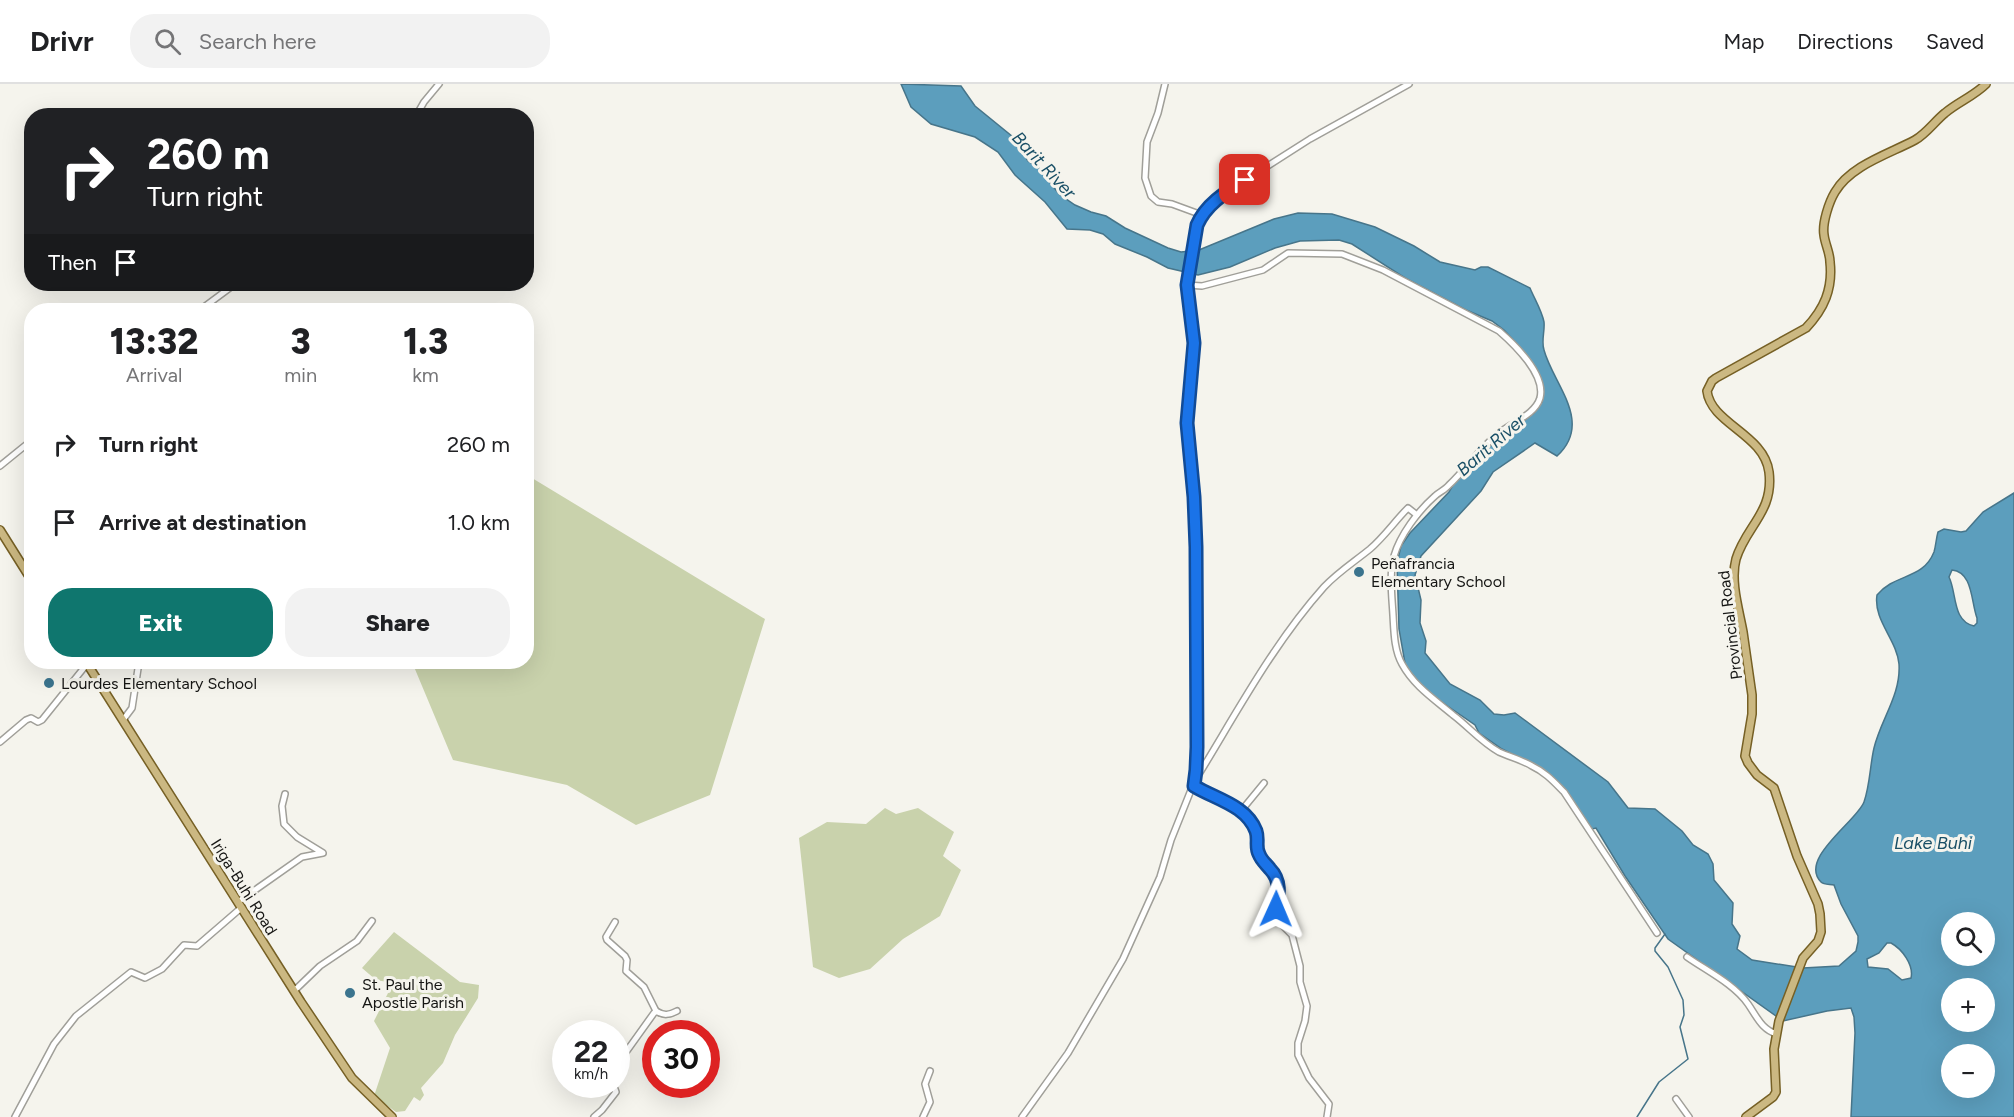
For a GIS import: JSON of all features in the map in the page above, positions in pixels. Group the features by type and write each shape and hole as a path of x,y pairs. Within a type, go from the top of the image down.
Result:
{"main road":[{"name":"Provincial Road","path":"1746,1117 1776,1092 1774,1049 1779,1021 1803,958 1820,938 1821,923 1818,904 1797,856 1774,788 1752,769 1745,750 1752,714 1752,695 1734,571 1741,547 1767,505 1770,486 1769,468 1753,441 1712,407 1707,392 1708,386 1716,378 1806,328 1818,315 1830,287 1830,262 1824,235 1826,222 1835,192 1843,181 1876,159 1916,140 1946,112 1986,84"},
{"path":"0,530 24,568"},
{"name":"Iriga-Buhi Road","path":"90,669 294,991 352,1078 392,1117"}],"street":[{"path":"421,108 439,84"},
{"path":"1165,84 1158,113 1147,142 1145,178 1151,196 1158,202 1172,204 1202,215"},
{"path":"1194,783 1196,547 1187,423 1194,343 1187,285 1197,225 1202,215 1233,188 1310,139 1409,84"},
{"path":"1187,285 1202,286 1263,270 1288,253 1342,254 1383,270 1499,331 1515,345 1538,378 1541,395 1539,401 1530,412 1498,433 1448,486 1434,497 1417,515 1402,540 1394,557 1392,593 1394,631 1400,662 1412,680 1471,732 1501,752 1535,767 1557,784 1657,933"},
{"path":"209,303 226,291"},
{"path":"0,466 24,446"},
{"path":"1022,1117 1068,1053 1123,960 1160,877 1194,783 1256,682 1299,617 1325,586 1370,549 1408,508 1417,515"},
{"path":"0,742 26,720 31,718 38,722 42,720 81,669"},
{"path":"123,720 132,708 138,669"},
{"path":"1194,783 1241,811 1256,832 1259,856 1273,871 1277,881 1276,916 1292,934 1306,1006 1305,1020 1298,1043 1298,1055 1309,1078 1329,1104 1327,1117"},
{"path":"1241,811 1264,783"},
{"path":"15,1117 54,1044 76,1016 131,972 146,978 162,969 184,945 196,946 240,905 302,857 323,853 297,837 284,824 282,806 285,794"},
{"path":"294,991 320,966 357,941 372,921"},
{"path":"615,922 606,937 625,956 626,971 644,987 656,1011 661,1015 669,1015 677,1011"},
{"path":"1687,957 1727,984 1746,1002 1768,1032 1777,1034"},
{"path":"630,1045 656,1011"},
{"path":"923,1117 930,1102 925,1084 930,1071"},
{"path":"594,1117 612,1098"},
{"path":"1676,1099 1689,1117"}],"green space":[{"path":"534,479 765,619 710,795 636,825 567,785 453,760 415,669 534,669"},
{"path":"885,808 896,814 918,808 954,832 943,856 961,870 940,916 903,939 870,969 839,978 813,967 799,838 827,822 866,824"},
{"path":"394,932 460,982 479,985 478,998 455,1035 443,1063 421,1088 424,1095 420,1101 414,1097 405,1111 396,1112 374,1096 390,1048 374,1021 393,983 376,980 362,968"}],"water":[{"name":"Lake Buhi","path":"901,84 961,86 975,106 1013,137 1028,161 1038,167 1059,194 1075,205 1106,216 1125,228 1181,252 1199,250 1274,219 1298,213 1332,214 1375,227 1440,262 1475,270 1488,267 1530,288 1544,322 1544,350 1568,403 1572,416 1572,430 1567,443 1557,456 1535,443 1493,472 1481,491 1421,556 1415,575 1421,600 1420,623 1426,641 1425,653 1450,684 1480,700 1494,714 1515,713 1608,782 1628,808 1655,809 1682,831 1693,845 1708,854 1713,864 1714,880 1733,903 1732,924 1740,936 1737,949 1752,960 1803,968 1839,966 1856,951 1858,936 1834,885 1822,883 1816,873 1817,862 1831,840 1864,802 1877,737 1897,686 1899,664 1894,647 1878,613 1877,595 1892,583 1916,572 1929,561 1934,552 1938,532 1944,529 1966,531 1983,512 2014,493 2014,1117 1851,1117 1855,1033 1851,1008 1783,1021 1668,939 1596,828 1592,829 1565,791 1530,763 1502,749 1479,733 1475,725 1430,694 1406,669 1399,629 1397,563 1401,546 1410,533 1449,492 1457,478 1488,448 1534,413 1542,402 1543,393 1527,357 1504,330 1492,321 1405,278 1352,244 1339,240 1300,241 1275,248 1230,267 1198,275 1168,268 1115,244 1103,234 1090,230 1067,229 1045,202 1015,175 998,152 975,137 931,124 911,107","holes":["1952,570 1959,572 1968,582 1977,618 1974,626 1962,618 1956,606 1949,577","1887,943 1891,943 1903,953 1911,968 1911,978 1902,980 1888,969 1868,967 1867,959 1879,953"]}],"waterway":[{"path":"1637,1117 1659,1082 1688,1059 1680,1027 1684,1015 1683,1000 1668,967 1655,951 1665,934"}],"place":[{"name":"Peñafrancia Elementary School","path":"1359,572"},
{"name":"Lourdes Elementary School","path":"49,683"},
{"name":"St. Paul the Apostle Parish","path":"350,993"}],"route":[{"path":"1245,180 1208,207 1199,219 1187,285 1194,343 1187,423 1196,547 1197,747 1194,786 1237,807 1253,826 1259,856 1276,877 1278,895 1276,909"}],"water label":[{"name":"Barit River","path":"1044,165"},
{"name":"Barit River","path":"1491,445"}]}
